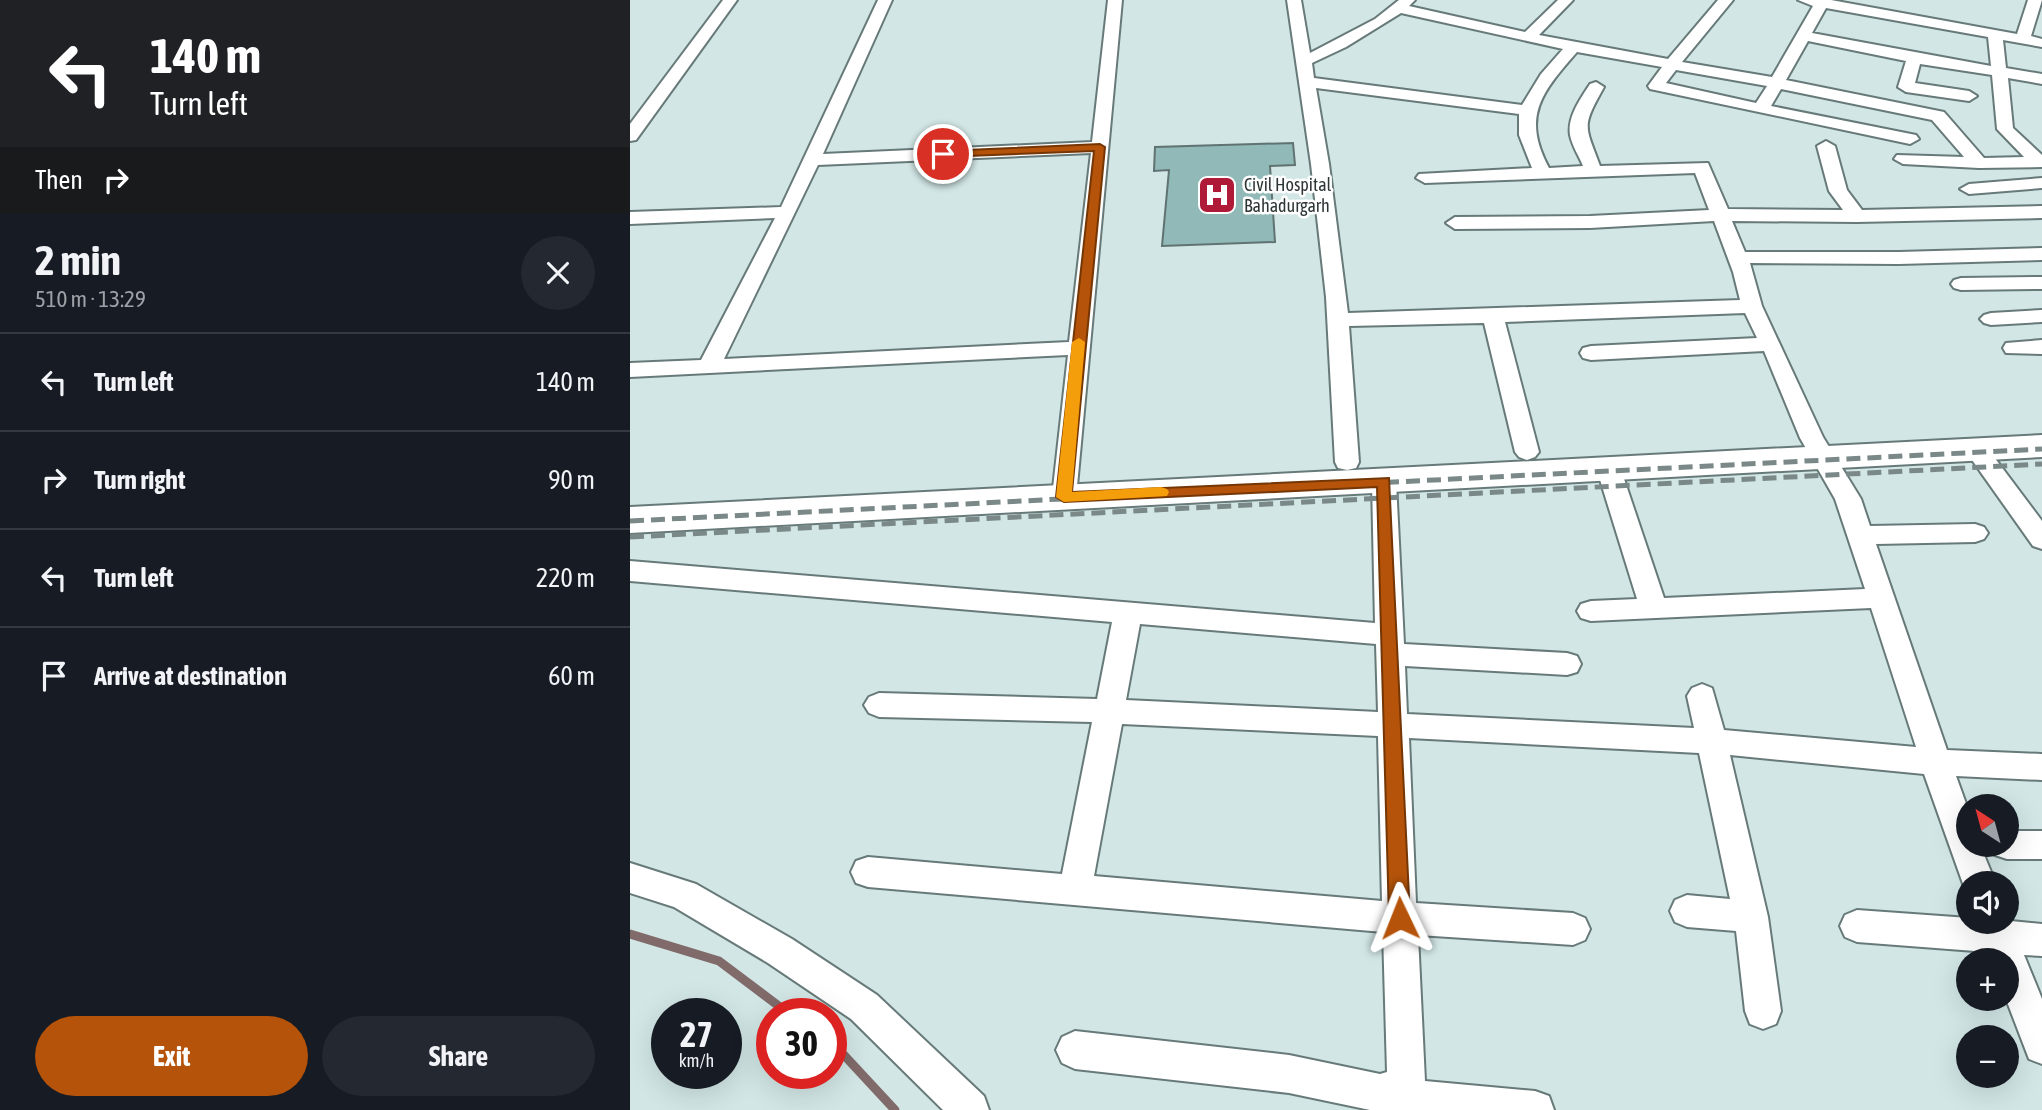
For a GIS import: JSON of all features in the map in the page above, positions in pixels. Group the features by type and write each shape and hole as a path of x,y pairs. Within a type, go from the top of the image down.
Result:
{"main road":[{"path":"630,498 1065,486 1384,482 1609,470 2042,426"},
{"path":"630,520 1347,461 1527,452 1819,448 1977,450 2042,446"}],"street":[{"path":"630,136 730,0"},
{"path":"709,366 788,212 885,0"},
{"path":"1065,486 1115,0"},
{"path":"1294,0 1338,320 1347,461"},
{"path":"1529,36 1566,0"},
{"path":"1726,0 1656,86 1910,139"},
{"path":"1803,0 1827,2 2042,43"},
{"path":"1761,109 1803,36 1827,2"},
{"path":"2022,39 2037,2"},
{"path":"1304,61 1341,44 1403,4 1573,47 1777,83 1938,116 1979,163"},
{"path":"1995,34 1992,55 2000,73 2005,129 2040,162"},
{"path":"1803,36 2042,79"},
{"path":"1543,173 1536,162 1524,128 1526,110 1553,70 1573,47"},
{"path":"1914,58 1906,87 1969,96"},
{"path":"1553,70 1574,75"},
{"path":"1307,82 1526,110"},
{"path":"1593,171 1590,157 1578,137 1584,110 1596,87"},
{"path":"1826,146 1838,191 1857,216"},
{"path":"812,160 1100,147"},
{"path":"1903,159 1979,163 2040,162"},
{"path":"1425,178 1702,167 1752,306 1819,448 1848,499 1956,816"},
{"path":"1969,189 2042,183"},
{"path":"630,218 788,212"},
{"path":"1455,223 1590,222 1719,215 1857,216 2042,212"},
{"path":"1736,258 1899,258 2042,254"},
{"path":"1961,284 2042,283"},
{"path":"1338,320 1752,306"},
{"path":"1493,316 1510,393 1527,452"},
{"path":"1991,318 2042,316"},
{"path":"1591,353 1771,344"},
{"path":"2014,348 2042,347"},
{"path":"630,370 1078,348"},
{"path":"1977,450 2042,540"},
{"path":"1609,470 1654,608"},
{"path":"1384,482 1407,1098"},
{"path":"1860,536 1975,533"},
{"path":"630,571 1128,612 1567,664"},
{"path":"1591,611 1881,598"},
{"path":"1075,890 1128,612"},
{"path":"1702,696 1751,917 1763,1011"},
{"path":"879,705 1109,711 1714,741 1937,762 2042,767"},
{"path":"2020,845 2042,845"},
{"path":"868,872 1400,918 1573,929"},
{"path":"630,878 684,895 780,951 864,1007 971,1110"},
{"path":"1687,911 1751,917"},
{"path":"1857,926 1956,929"},
{"path":"1999,934 2042,1046"},
{"path":"2015,934 2042,940"},
{"path":"1074,1050 1289,1074 1407,1098 1535,1110"}],"building":[{"path":"1293,143 1295,165 1270,166 1275,242 1162,246 1169,170 1154,171 1155,147"}],"waterway":[{"path":"630,934 719,961 768,998"},
{"path":"847,1058 895,1110"}],"railway":[{"path":"630,521 2042,449"},
{"path":"630,537 2042,464"}],"slow traffic":[{"path":"1079,342 1064,497 1161,492"}],"place":[{"name":"Civil Hospital Bahadurgarh","path":"1217,195"}],"route":[{"path":"943,154 1100,147 1064,497 1384,482 1400,918"}]}
